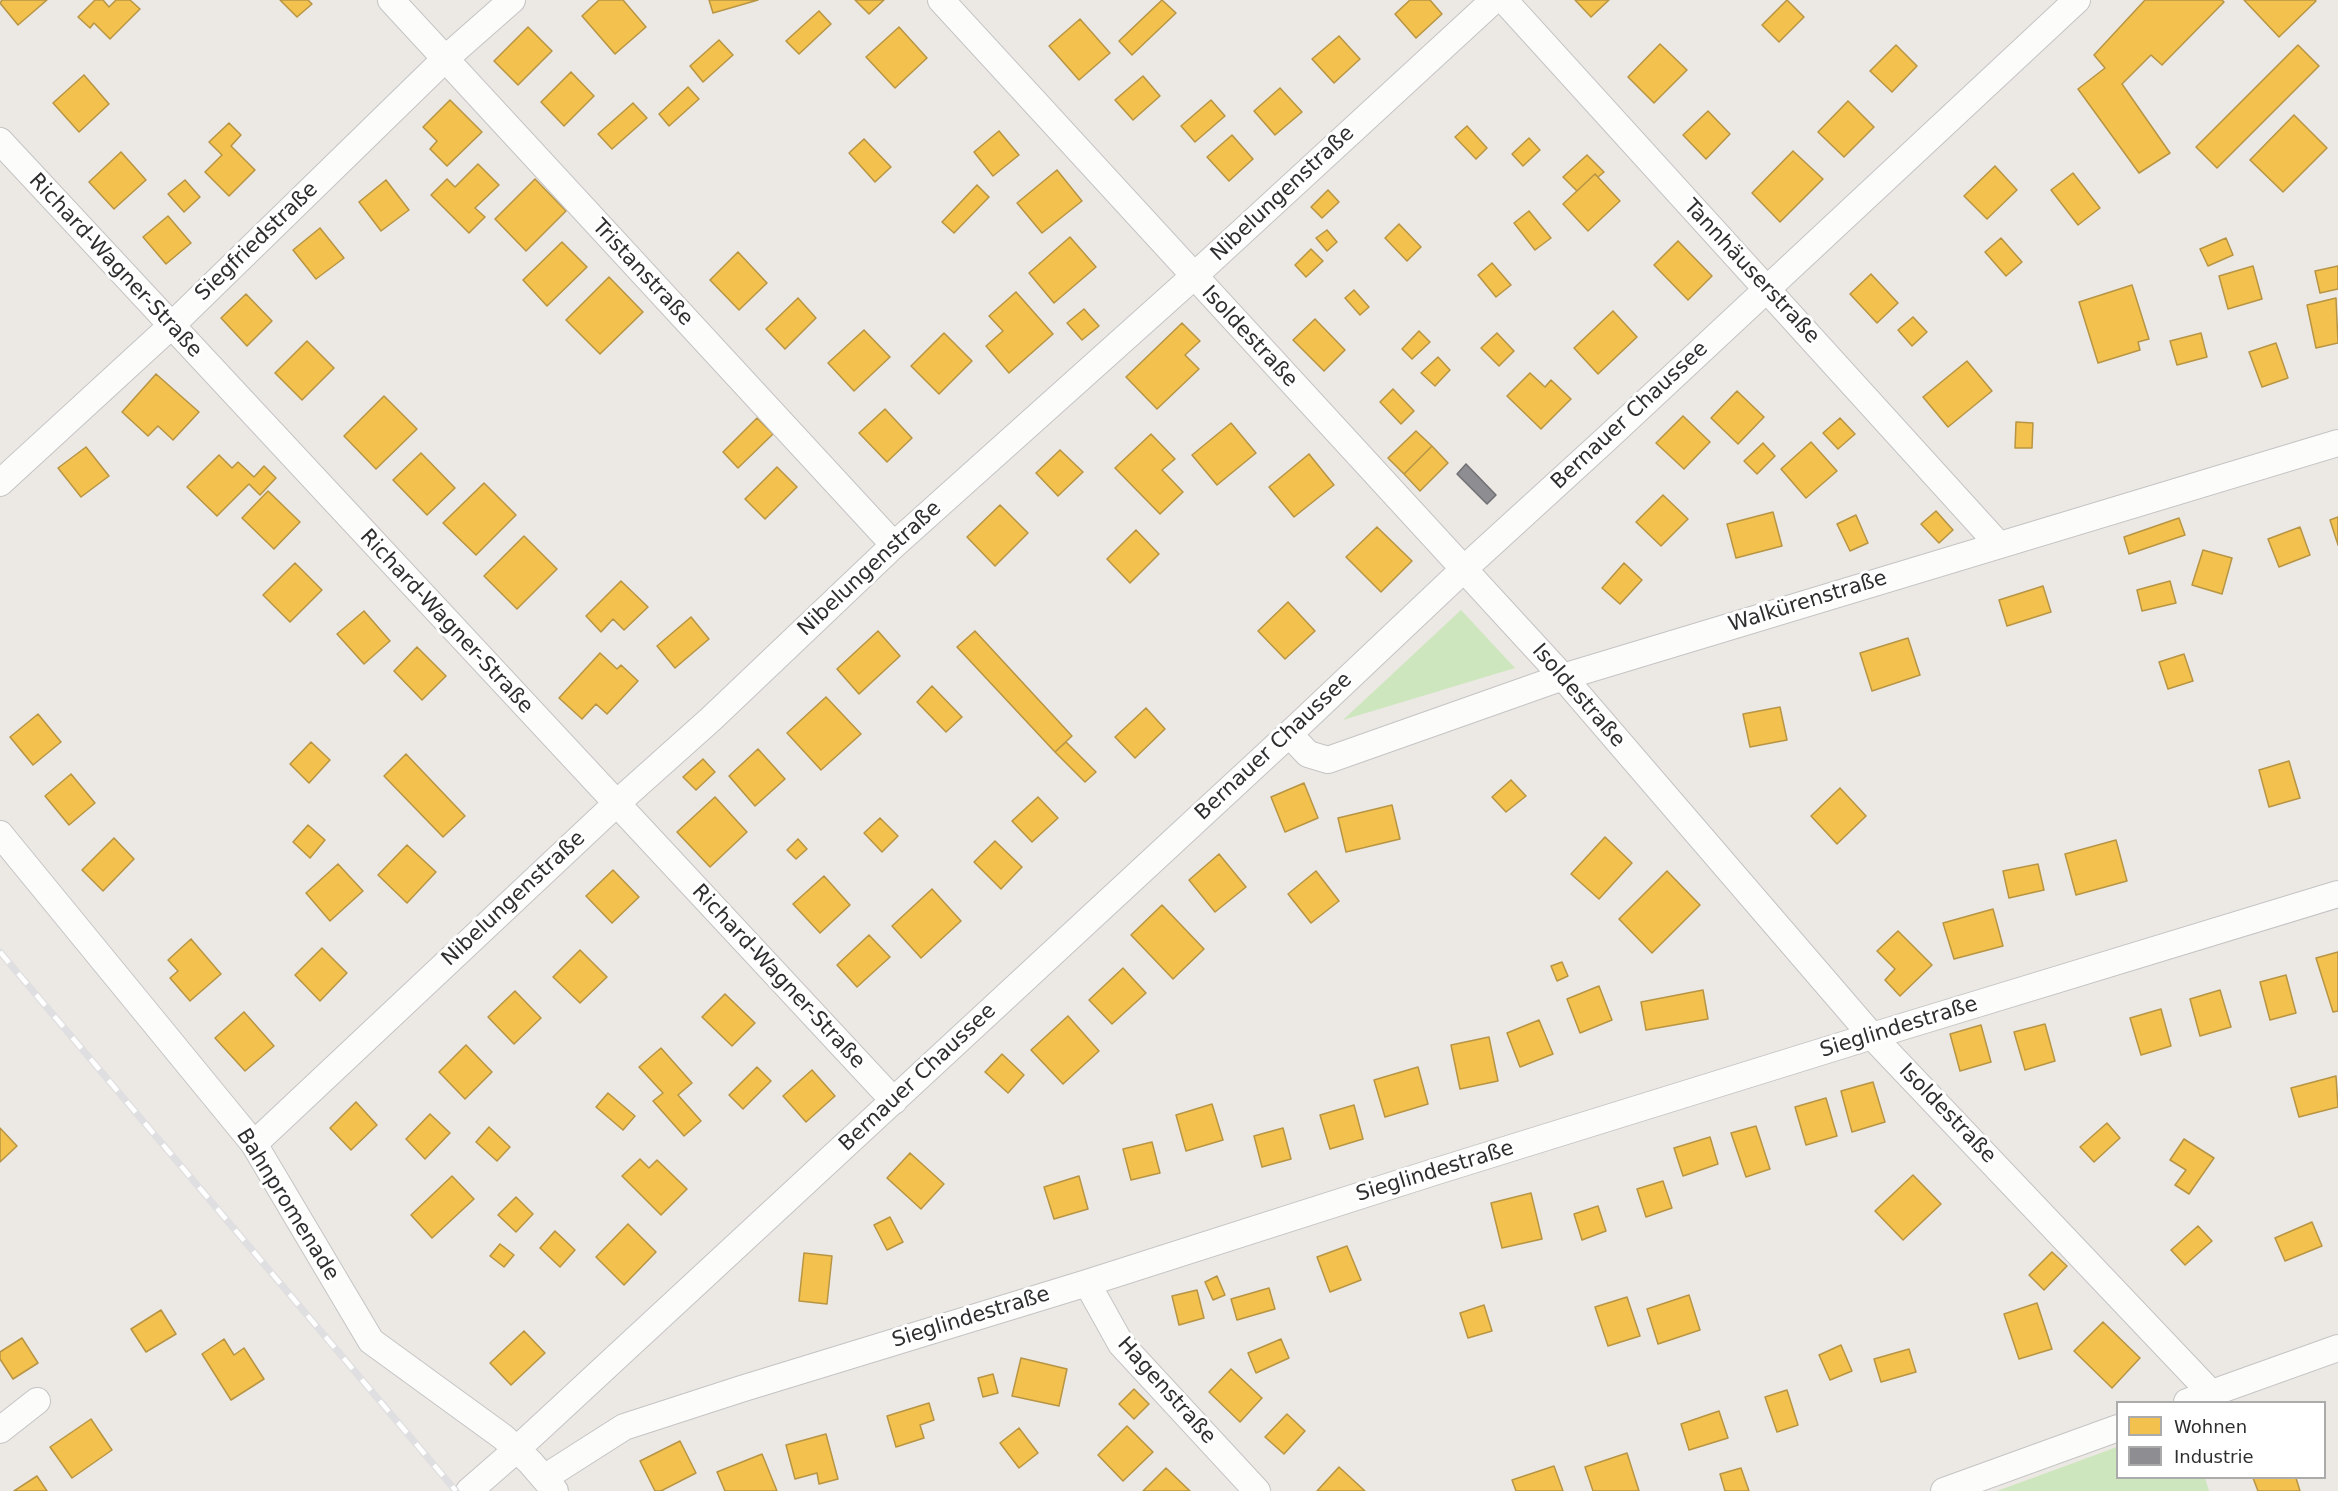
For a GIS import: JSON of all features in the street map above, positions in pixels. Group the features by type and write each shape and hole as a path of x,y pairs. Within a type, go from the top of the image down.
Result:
{"street":[{"name":"Tristanstraße","path":"391,0 894,545"},
{"name":"Siegfriedstraße","path":"0,483 171,326 445,59 512,0"},
{"name":"Isoldestraße","path":"940,0 1193,277 1465,568 1563,677 1872,1036 2212,1394"},
{"name":"Nibelungenstraße","path":"254,1144 617,803 711,719 894,545 1193,277 1494,0"},
{"name":"Tannhäuserstraße","path":"1504,0 1999,545"},
{"name":"Bernauer Chaussee","path":"469,1491 894,1101 2077,0"},
{"name":"Richard-Wagner-Straße","path":"0,141 894,1101"},
{"name":"Walkürenstraße","path":"1289,734 1308,754 1328,760 1563,677 2338,443"},
{"name":"Bahnpromenade","path":"0,834 254,1144 370,1341 503,1437 549,1485"},
{"name":"Sieglindestraße","path":"549,1485 624,1427 1087,1283 1423,1175 2338,894"},
{"name":"Hagenstraße","path":"1087,1283 1121,1344 1257,1491"},
{"path":"2190,1401 2338,1348"},
{"path":"0,1430 36,1401"},
{"path":"1944,1491 2116,1429"}],"green space":[{"path":"1461,610 1515,668 1343,720"},
{"path":"2116,1447 2116,1479 2205,1479 2209,1491 1997,1491"}],"building: Wohnen":[{"path":"2,0 47,0 18,25 0,3"},
{"path":"95,0 103,0 109,7 116,0 130,0 140,9 110,39 94,23 90,28 78,17"},
{"path":"280,0 308,0 312,4 297,17"},
{"path":"599,0 623,0 646,27 615,54 582,16"},
{"path":"709,0 758,0 713,13"},
{"path":"855,0 884,0 869,14"},
{"path":"1162,0 1176,13 1132,55 1119,41"},
{"path":"1410,0 1430,0 1442,14 1416,38 1395,14"},
{"path":"1575,0 1609,0 1591,17"},
{"path":"1787,0 1804,17 1779,42 1762,25"},
{"path":"2145,0 2222,0 2224,2 2162,65 2151,55 2122,84 2170,153 2139,173 2078,89 2105,68 2094,55"},
{"path":"2244,0 2315,0 2316,1 2279,37"},
{"path":"819,11 831,24 799,54 786,41"},
{"path":"1080,19 1110,53 1079,80 1049,46"},
{"path":"528,27 552,51 518,85 494,61"},
{"path":"899,27 927,58 895,88 866,57"},
{"path":"1339,36 1360,59 1334,83 1312,59"},
{"path":"719,40 733,55 703,82 690,66"},
{"path":"1660,44 1687,70 1654,103 1628,77"},
{"path":"1896,45 1917,66 1892,92 1870,71"},
{"path":"2298,45 2319,66 2217,168 2196,147"},
{"path":"571,72 594,96 564,126 541,102"},
{"path":"84,75 109,104 79,132 53,103"},
{"path":"1143,76 1160,96 1133,120 1115,100"},
{"path":"688,87 699,99 669,126 659,114"},
{"path":"1280,88 1302,112 1275,135 1254,111"},
{"path":"450,100 482,132 447,166 430,149 437,141 423,127"},
{"path":"1211,100 1225,116 1195,142 1181,126"},
{"path":"1848,101 1874,127 1844,157 1818,132"},
{"path":"633,103 647,118 612,149 598,134"},
{"path":"1708,111 1730,134 1706,159 1683,135"},
{"path":"2294,115 2327,148 2283,192 2250,160"},
{"path":"229,123 241,135 231,146 255,170 229,196 205,172 222,155 209,142"},
{"path":"1467,126 1487,148 1476,159 1455,137"},
{"path":"999,131 1019,155 993,176 974,152"},
{"path":"1232,135 1253,159 1229,181 1207,157"},
{"path":"1529,138 1540,150 1523,166 1512,154"},
{"path":"864,139 891,167 875,182 849,153"},
{"path":"1793,151 1823,179 1780,222 1752,193"},
{"path":"121,152 146,180 114,209 89,182"},
{"path":"1587,155 1604,172 1598,177 1595,174 1577,191 1563,177"},
{"path":"478,164 499,185 475,208 485,217 469,233 431,195 447,179 455,187"},
{"path":"1995,166 2017,190 1987,219 1964,196"},
{"path":"1057,170 1082,201 1042,233 1017,203"},
{"path":"2073,173 2100,208 2078,225 2051,190"},
{"path":"1595,174 1620,201 1588,231 1563,204"},
{"path":"535,179 566,211 526,251 495,219"},
{"path":"185,180 200,197 184,212 168,194"},
{"path":"386,180 409,210 381,231 359,202"},
{"path":"977,185 989,197 954,233 942,222"},
{"path":"1328,190 1339,202 1322,218 1311,207"},
{"path":"1529,211 1551,238 1535,250 1514,223"},
{"path":"168,216 191,243 166,264 143,237"},
{"path":"1399,224 1421,247 1407,261 1385,238"},
{"path":"320,228 344,258 316,279 293,250"},
{"path":"1327,230 1337,242 1327,251 1316,238"},
{"path":"1070,237 1096,267 1054,303 1029,273"},
{"path":"2001,238 2022,262 2006,276 1985,252"},
{"path":"2226,238 2233,255 2208,266 2200,249"},
{"path":"1678,241 1712,276 1688,300 1654,265"},
{"path":"562,242 587,267 547,306 523,280"},
{"path":"1311,249 1323,261 1306,277 1295,265"},
{"path":"738,252 767,283 739,310 710,280"},
{"path":"1492,263 1511,285 1496,297 1478,275"},
{"path":"2253,266 2262,299 2228,309 2219,276"},
{"path":"2338,266 2338,289 2320,293 2315,271"},
{"path":"1871,274 1898,303 1877,323 1850,294"},
{"path":"609,277 643,312 600,354 566,320"},
{"path":"2132,285 2149,339 2138,342 2140,350 2098,363 2079,302"},
{"path":"1354,290 1369,307 1360,315 1345,298"},
{"path":"1016,292 1053,334 1009,373 986,346 1003,331 989,316"},
{"path":"246,294 272,321 247,346 221,318"},
{"path":"798,298 816,318 785,349 766,329"},
{"path":"2336,298 2338,343 2316,348 2307,305"},
{"path":"1084,309 1099,326 1082,340 1067,323"},
{"path":"1613,311 1637,337 1598,374 1574,348"},
{"path":"1913,317 1927,332 1912,346 1898,330"},
{"path":"1315,319 1345,350 1324,371 1293,340"},
{"path":"1182,323 1200,341 1185,355 1199,369 1157,409 1126,377"},
{"path":"864,330 890,357 854,391 828,363"},
{"path":"1419,331 1430,342 1412,359 1402,349"},
{"path":"944,333 972,361 939,394 911,366"},
{"path":"1497,333 1514,351 1499,366 1481,348"},
{"path":"2201,333 2207,357 2177,365 2170,341"},
{"path":"307,341 334,368 302,400 275,373"},
{"path":"2276,343 2288,378 2262,387 2249,352"},
{"path":"1438,357 1450,370 1435,386 1421,373"},
{"path":"1967,361 1992,391 1948,427 1923,397"},
{"path":"1530,373 1545,387 1551,380 1571,399 1541,429 1507,396"},
{"path":"156,374 199,412 173,440 158,426 148,436 122,412"},
{"path":"1393,389 1414,411 1401,424 1380,402"},
{"path":"1737,391 1764,417 1738,444 1711,418"},
{"path":"384,396 417,429 376,469 344,436"},
{"path":"885,409 912,438 887,462 859,433"},
{"path":"1683,416 1710,442 1684,469 1656,443"},
{"path":"757,418 773,434 738,468 723,452"},
{"path":"1840,418 1855,434 1838,449 1823,433"},
{"path":"2016,422 2033,423 2032,448 2015,448"},
{"path":"1231,423 1256,453 1217,485 1192,455"},
{"path":"1416,431 1432,446 1404,474 1388,458"},
{"path":"1151,434 1175,459 1162,470 1183,492 1160,514 1115,468"},
{"path":"1811,442 1837,471 1806,498 1781,469"},
{"path":"1763,443 1775,456 1757,474 1744,461"},
{"path":"1432,446 1448,463 1420,491 1404,474"},
{"path":"86,447 109,476 81,497 58,468"},
{"path":"1060,450 1083,472 1058,496 1036,473"},
{"path":"421,453 455,488 427,515 393,480"},
{"path":"1309,454 1334,485 1294,517 1269,487"},
{"path":"219,455 232,468 238,462 254,477 264,466 276,478 260,495 249,484 217,516 187,487"},
{"path":"777,467 797,487 765,519 745,499"},
{"path":"484,483 516,515 476,555 443,523"},
{"path":"268,491 300,522 274,549 242,518"},
{"path":"1663,495 1688,519 1661,546 1636,522"},
{"path":"1000,505 1028,533 995,566 967,537"},
{"path":"1936,511 1953,530 1939,543 1921,524"},
{"path":"1773,512 1782,546 1736,558 1727,524"},
{"path":"1856,515 1868,543 1850,551 1837,524"},
{"path":"2338,517 2338,545 2330,520"},
{"path":"2179,518 2185,535 2129,554 2124,537"},
{"path":"1377,527 1412,561 1381,592 1346,557"},
{"path":"2300,527 2310,555 2279,567 2268,539"},
{"path":"1136,530 1159,554 1130,583 1107,559"},
{"path":"524,536 557,569 517,609 484,576"},
{"path":"2203,550 2232,558 2222,594 2192,585"},
{"path":"295,563 322,590 290,622 263,595"},
{"path":"1624,563 1642,580 1620,604 1602,588"},
{"path":"621,581 648,607 624,630 613,619 601,632 586,616"},
{"path":"2170,581 2176,603 2142,611 2137,590"},
{"path":"2043,586 2051,612 2007,626 1999,600"},
{"path":"1288,602 1315,631 1285,659 1258,631"},
{"path":"364,611 390,641 364,664 337,634"},
{"path":"691,617 709,639 675,668 657,646"},
{"path":"878,631 900,656 859,694 837,669"},
{"path":"975,631 1072,736 1055,752 957,647"},
{"path":"1908,638 1920,675 1872,691 1860,653"},
{"path":"417,647 446,676 422,700 394,671"},
{"path":"600,653 617,669 621,665 638,681 607,714 596,704 582,719 559,698"},
{"path":"2184,654 2193,681 2168,689 2159,662"},
{"path":"932,686 962,717 946,732 917,702"},
{"path":"826,697 861,734 821,770 787,733"},
{"path":"1780,707 1787,740 1750,747 1743,714"},
{"path":"1146,708 1165,729 1135,758 1115,737"},
{"path":"38,714 61,742 33,765 10,737"},
{"path":"311,742 330,760 309,783 290,764"},
{"path":"1066,742 1096,772 1085,782 1055,752"},
{"path":"758,749 785,779 755,806 729,776"},
{"path":"406,754 465,816 443,837 384,776"},
{"path":"703,759 715,772 696,790 683,777"},
{"path":"2289,761 2300,798 2269,807 2259,770"},
{"path":"71,774 95,803 69,825 45,796"},
{"path":"1511,780 1526,796 1506,812 1492,797"},
{"path":"1304,783 1318,818 1285,832 1271,797"},
{"path":"1840,788 1866,816 1837,844 1811,816"},
{"path":"715,797 747,832 710,867 677,832"},
{"path":"1038,797 1058,818 1032,842 1012,821"},
{"path":"1392,805 1400,839 1346,852 1338,818"},
{"path":"880,818 898,836 882,852 864,833"},
{"path":"308,825 325,840 310,858 293,842"},
{"path":"1605,837 1632,863 1599,899 1571,874"},
{"path":"114,838 134,859 103,891 82,870"},
{"path":"798,839 807,849 796,859 787,850"},
{"path":"2116,840 2127,881 2076,895 2065,854"},
{"path":"995,841 1022,867 1001,889 974,862"},
{"path":"407,845 436,872 407,903 378,875"},
{"path":"1219,854 1246,887 1215,912 1189,880"},
{"path":"338,864 363,891 330,921 306,893"},
{"path":"2038,864 2044,890 2009,898 2003,871"},
{"path":"613,870 639,897 612,923 586,896"},
{"path":"1316,871 1339,901 1311,923 1288,894"},
{"path":"1667,871 1700,905 1652,953 1619,919"},
{"path":"824,876 850,905 820,933 793,904"},
{"path":"932,889 961,921 921,958 892,926"},
{"path":"1162,905 1204,949 1173,979 1131,935"},
{"path":"1993,909 2003,946 1954,959 1943,923"},
{"path":"1898,931 1932,965 1900,996 1885,980 1895,969 1877,951"},
{"path":"869,935 890,957 857,987 837,965"},
{"path":"191,939 221,974 190,1001 170,978 178,971 168,960"},
{"path":"322,948 347,973 320,1001 295,975"},
{"path":"580,950 607,977 580,1003 553,977"},
{"path":"2338,952 2338,1011 2333,1012 2316,958"},
{"path":"1562,962 1568,976 1557,981 1551,966"},
{"path":"1123,968 1146,993 1112,1024 1089,1000"},
{"path":"2286,975 2296,1013 2270,1020 2260,982"},
{"path":"1599,986 1612,1020 1580,1033 1567,999"},
{"path":"1703,990 1708,1019 1646,1030 1641,1002"},
{"path":"2220,990 2231,1027 2200,1036 2190,999"},
{"path":"515,991 541,1018 514,1044 488,1017"},
{"path":"725,994 755,1023 732,1046 702,1017"},
{"path":"2161,1009 2171,1046 2141,1055 2130,1018"},
{"path":"244,1012 274,1046 245,1071 215,1038"},
{"path":"1068,1016 1099,1051 1063,1084 1031,1050"},
{"path":"1539,1020 1553,1054 1520,1067 1507,1033"},
{"path":"2045,1024 2055,1061 2025,1070 2014,1032"},
{"path":"1981,1025 1991,1062 1960,1071 1950,1034"},
{"path":"1489,1037 1498,1081 1460,1089 1451,1045"},
{"path":"466,1045 492,1072 465,1099 439,1072"},
{"path":"661,1048 692,1083 678,1095 701,1121 684,1136 653,1101 663,1093 639,1067"},
{"path":"1002,1054 1024,1075 1008,1093 985,1072"},
{"path":"757,1067 771,1081 743,1109 729,1095"},
{"path":"1418,1067 1428,1104 1385,1117 1374,1080"},
{"path":"812,1070 835,1096 806,1122 783,1096"},
{"path":"2336,1076 2338,1107 2299,1117 2291,1088"},
{"path":"1873,1082 1885,1122 1852,1132 1841,1091"},
{"path":"608,1093 635,1116 623,1130 596,1107"},
{"path":"1826,1098 1837,1136 1806,1145 1795,1107"},
{"path":"356,1102 377,1125 351,1150 330,1128"},
{"path":"1212,1104 1223,1140 1186,1151 1176,1115"},
{"path":"1354,1105 1363,1139 1330,1149 1320,1115"},
{"path":"430,1114 450,1133 425,1159 406,1139"},
{"path":"2107,1123 2120,1138 2094,1162 2080,1147"},
{"path":"1756,1126 1770,1169 1746,1177 1731,1133"},
{"path":"489,1127 510,1147 497,1161 476,1142"},
{"path":"0,1128 17,1146 0,1162"},
{"path":"1283,1128 1291,1159 1262,1167 1254,1136"},
{"path":"1710,1137 1718,1164 1683,1176 1674,1148"},
{"path":"2184,1139 2214,1158 2189,1194 2175,1185 2186,1170 2170,1160"},
{"path":"1152,1142 1160,1173 1131,1180 1123,1149"},
{"path":"910,1153 944,1184 921,1209 887,1178"},
{"path":"640,1159 649,1168 657,1160 687,1189 661,1215 622,1176"},
{"path":"1913,1175 1941,1204 1903,1240 1875,1211"},
{"path":"452,1176 474,1199 432,1238 411,1215"},
{"path":"1079,1176 1088,1209 1054,1219 1044,1187"},
{"path":"1663,1181 1672,1208 1646,1217 1637,1189"},
{"path":"1531,1193 1542,1239 1502,1248 1491,1203"},
{"path":"516,1197 533,1214 516,1232 498,1215"},
{"path":"1598,1206 1606,1231 1582,1240 1574,1214"},
{"path":"890,1217 903,1242 887,1250 874,1225"},
{"path":"2312,1222 2322,1246 2285,1261 2275,1238"},
{"path":"628,1224 656,1252 624,1285 596,1257"},
{"path":"2198,1226 2212,1241 2185,1265 2171,1250"},
{"path":"555,1231 575,1250 560,1267 540,1248"},
{"path":"500,1244 514,1255 504,1267 490,1256"},
{"path":"1347,1246 1361,1280 1330,1292 1317,1257"},
{"path":"2052,1252 2067,1266 2044,1290 2029,1275"},
{"path":"804,1253 832,1256 827,1304 799,1301"},
{"path":"1217,1276 1225,1295 1213,1300 1205,1282"},
{"path":"1269,1288 1275,1309 1237,1320 1231,1299"},
{"path":"1197,1290 1204,1318 1179,1325 1172,1296"},
{"path":"1689,1295 1700,1330 1658,1344 1647,1309"},
{"path":"1627,1297 1640,1336 1608,1346 1595,1307"},
{"path":"2037,1303 2052,1349 2019,1359 2004,1314"},
{"path":"1484,1305 1492,1331 1468,1338 1460,1313"},
{"path":"161,1310 176,1334 146,1352 131,1329"},
{"path":"2103,1322 2140,1358 2112,1388 2074,1351"},
{"path":"524,1331 545,1353 511,1385 490,1363"},
{"path":"22,1338 38,1363 13,1379 0,1359 0,1352"},
{"path":"224,1339 234,1355 244,1348 264,1379 231,1400 202,1354"},
{"path":"1281,1339 1289,1358 1256,1373 1248,1353"},
{"path":"1841,1345 1852,1371 1830,1380 1819,1355"},
{"path":"1909,1349 1916,1372 1881,1382 1874,1359"},
{"path":"1021,1358 1067,1369 1059,1406 1012,1396"},
{"path":"1231,1369 1262,1398 1240,1422 1209,1392"},
{"path":"993,1374 998,1393 983,1397 978,1378"},
{"path":"1134,1389 1149,1404 1134,1419 1119,1404"},
{"path":"1787,1390 1798,1425 1777,1432 1765,1397"},
{"path":"929,1403 934,1420 920,1425 924,1438 896,1447 887,1416"},
{"path":"1719,1411 1728,1438 1689,1450 1681,1424"},
{"path":"1287,1414 1305,1431 1284,1454 1265,1437"},
{"path":"91,1419 112,1450 72,1478 50,1447"},
{"path":"1127,1426 1153,1452 1123,1481 1098,1455"},
{"path":"1019,1428 1038,1453 1019,1468 1000,1443"},
{"path":"826,1434 838,1479 819,1484 817,1473 795,1479 786,1445"},
{"path":"680,1441 696,1473 661,1491 655,1491 640,1461"},
{"path":"1627,1453 1639,1491 1593,1491 1585,1467"},
{"path":"762,1454 777,1491 725,1491 717,1472"},
{"path":"1554,1466 1563,1491 1516,1491 1512,1480"},
{"path":"1339,1467 1365,1491 1317,1491"},
{"path":"1166,1468 1190,1491 1143,1491"},
{"path":"1741,1468 1749,1491 1725,1491 1720,1474"},
{"path":"37,1476 47,1491 14,1491"},
{"path":"2253,1479 2296,1479 2300,1491 2258,1491"}],"building: Industrie":[{"path":"1466,464 1496,495 1487,504 1457,474"}],"railway":[{"path":"0,952 456,1491"}]}
